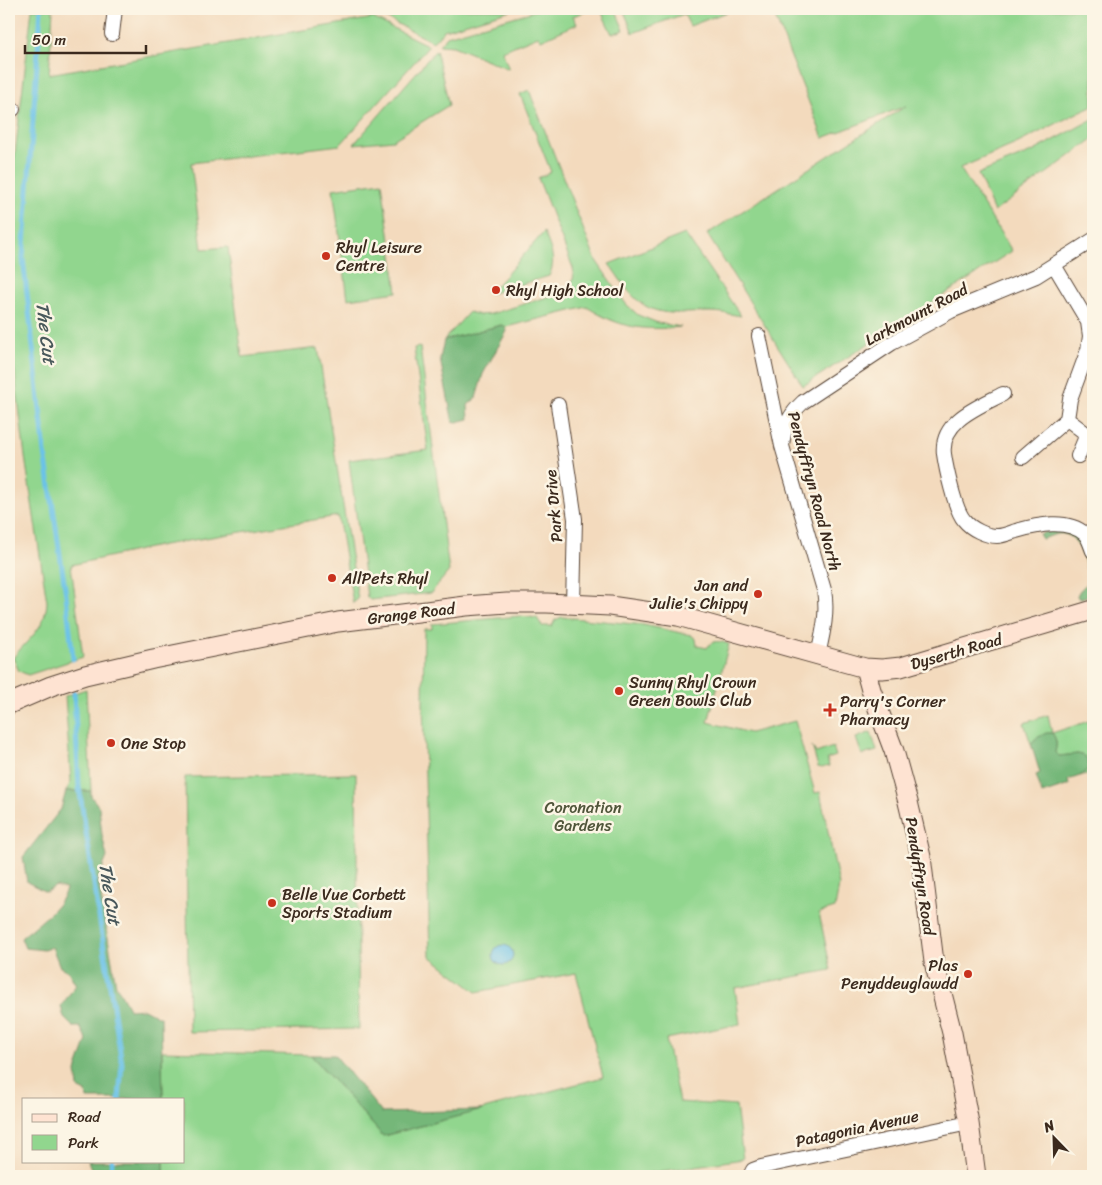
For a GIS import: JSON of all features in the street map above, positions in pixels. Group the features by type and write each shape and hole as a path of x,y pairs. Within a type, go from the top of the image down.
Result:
{"main road":[{"name":"Grange Road","path":"9,704 51,686 85,675 153,659 338,622 474,606 547,603 626,608 678,616 818,655"},
{"name":"Dyserth Road","path":"818,655 865,668 901,667 1093,610"},
{"name":"Pendyffryn Road","path":"865,668 871,690 894,751 921,857 934,962 952,1033 969,1123 976,1176"}],"street":[{"path":"112,34 115,9"},
{"name":"Larkmount Road","path":"782,446 788,419 795,409 860,364 892,343 951,311 1036,276 1093,240"},
{"path":"1023,457 1067,419 1070,399 1088,350 1090,336 1088,322 1054,265"},
{"name":"Pendyffryn Road North","path":"759,336 782,446 824,590 825,628 818,655"},
{"path":"1003,394 974,409 952,424 943,444 946,468 963,519 976,531 997,536 1051,524 1071,526 1086,535 1093,551"},
{"name":"Park Drive","path":"558,405 575,519 573,605"},
{"path":"1067,419 1084,432 1085,439 1078,456"},
{"name":"Patagonia Avenue","path":"752,1173 761,1166 969,1123"}],"green space":[{"path":"32,9 53,9 49,74 373,18 429,46 340,145 191,163 202,249 228,247 242,357 318,348 358,599 353,603 338,516 163,545 71,565 83,657 28,675 19,671 13,658 40,626 46,612 47,602 25,457 9,324 9,205"},
{"path":"401,9 514,9 444,30 433,42 382,16"},
{"path":"541,9 593,9 573,16 577,24 541,40 538,36 502,51 509,69 453,46 439,45 447,36"},
{"path":"600,9 615,9 624,30 612,34"},
{"path":"623,9 734,9 690,26 684,14 633,33"},
{"path":"772,9 1093,9 1093,105 1018,143 960,168 1012,251 803,386 707,234 906,106 823,138"},
{"path":"436,50 449,105 393,140 354,144"},
{"path":"529,90 595,259 626,304 638,315 658,323 681,327 655,329 621,324 587,307 506,327 501,325 444,340 469,312 479,315 491,314 564,292 572,282 573,268 538,178 551,172 520,94"},
{"path":"1093,119 1093,139 994,212 978,174 1034,151"},
{"path":"382,182 397,292 348,299 333,189"},
{"path":"544,232 553,259 549,276 489,294"},
{"path":"685,234 741,316 714,312 666,312 649,308 632,295 609,264"},
{"path":"502,325 506,327 507,331 483,374 476,398 468,405 469,419 453,423 440,359 444,340"},
{"path":"420,347 449,571 431,593 370,600 367,597 349,460 428,450 414,348"},
{"path":"1059,529 1071,532 1081,538 1093,572 1093,591 1079,599 1078,593 1089,578 1080,548 1071,537 1065,534 1057,534 1042,539 1039,534"},
{"name":"Coronation Gardens","path":"520,616 537,618 542,626 552,626 555,620 562,617 644,625 691,635 696,639 697,646 707,648 716,641 722,642 729,644 708,722 750,733 795,721 815,793 820,792 839,885 835,908 819,913 831,970 735,988 740,1024 666,1039 679,1102 736,1106 743,1159 649,1173 649,1176 164,1176 164,1162 185,1162 185,1098 163,1098 162,1051 311,1055 383,1136 603,1077 576,973 476,992 430,956 423,703 424,629 432,629 432,624"},
{"path":"86,689 91,791 66,791 71,782 65,696"},
{"path":"1048,715 1052,733 1040,736 1031,744 1024,723"},
{"path":"1092,720 1093,772 1080,776 1089,768 1085,756 1078,754 1059,756 1055,752 1056,742 1052,733"},
{"path":"871,732 877,751 862,755 856,738"},
{"path":"1046,733 1054,735 1056,742 1055,752 1059,756 1078,754 1085,756 1089,768 1080,776 1068,780 1069,785 1042,794 1036,775 1040,773 1031,744 1035,739"},
{"path":"812,746 816,753 833,747 836,756 827,759 829,766 818,767"},
{"name":"Belle Vue Corbett Sports Stadium","path":"356,774 359,1029 189,1032 185,777"},
{"path":"66,791 91,791 91,796 99,807 107,857 98,879 116,985 130,1010 144,1009 161,1018 163,1098 87,1098 86,1092 78,1088 76,1071 87,1040 80,1027 73,1027 64,1018 61,1006 76,985 68,971 60,967 52,947 44,950 25,948 21,938 53,910 63,897 66,889 56,886 46,892 27,882 23,857 61,809"},
{"path":"311,1055 335,1055 382,1113 482,1110 383,1136"},
{"path":"88,1162 164,1162 164,1176 94,1176"}],"water":[{"path":"499,945 507,945 513,951 513,959 507,965 499,965 493,959 493,951"}],"waterway":[{"name":"The Cut","path":"41,9 23,258 45,453 66,595 73,659"},
{"name":"The Cut","path":"74,693 79,787 122,1064 119,1098"},
{"name":"The Cut","path":"110,1176 112,1162"}],"place":[{"name":"Rhyl Leisure Centre","path":"326,256"},
{"name":"Rhyl High School","path":"496,290"},
{"name":"AllPets Rhyl","path":"332,578"},
{"name":"Jan and Julie's Chippy","path":"758,594"},
{"name":"Sunny Rhyl Crown Green Bowls Club","path":"619,691"},
{"name":"Parry's Corner Pharmacy","path":"830,710"},
{"name":"One Stop","path":"111,743"},
{"name":"Belle Vue Corbett Sports Stadium","path":"272,903"},
{"name":"Plas Penyddeuglawdd","path":"968,974"}]}
